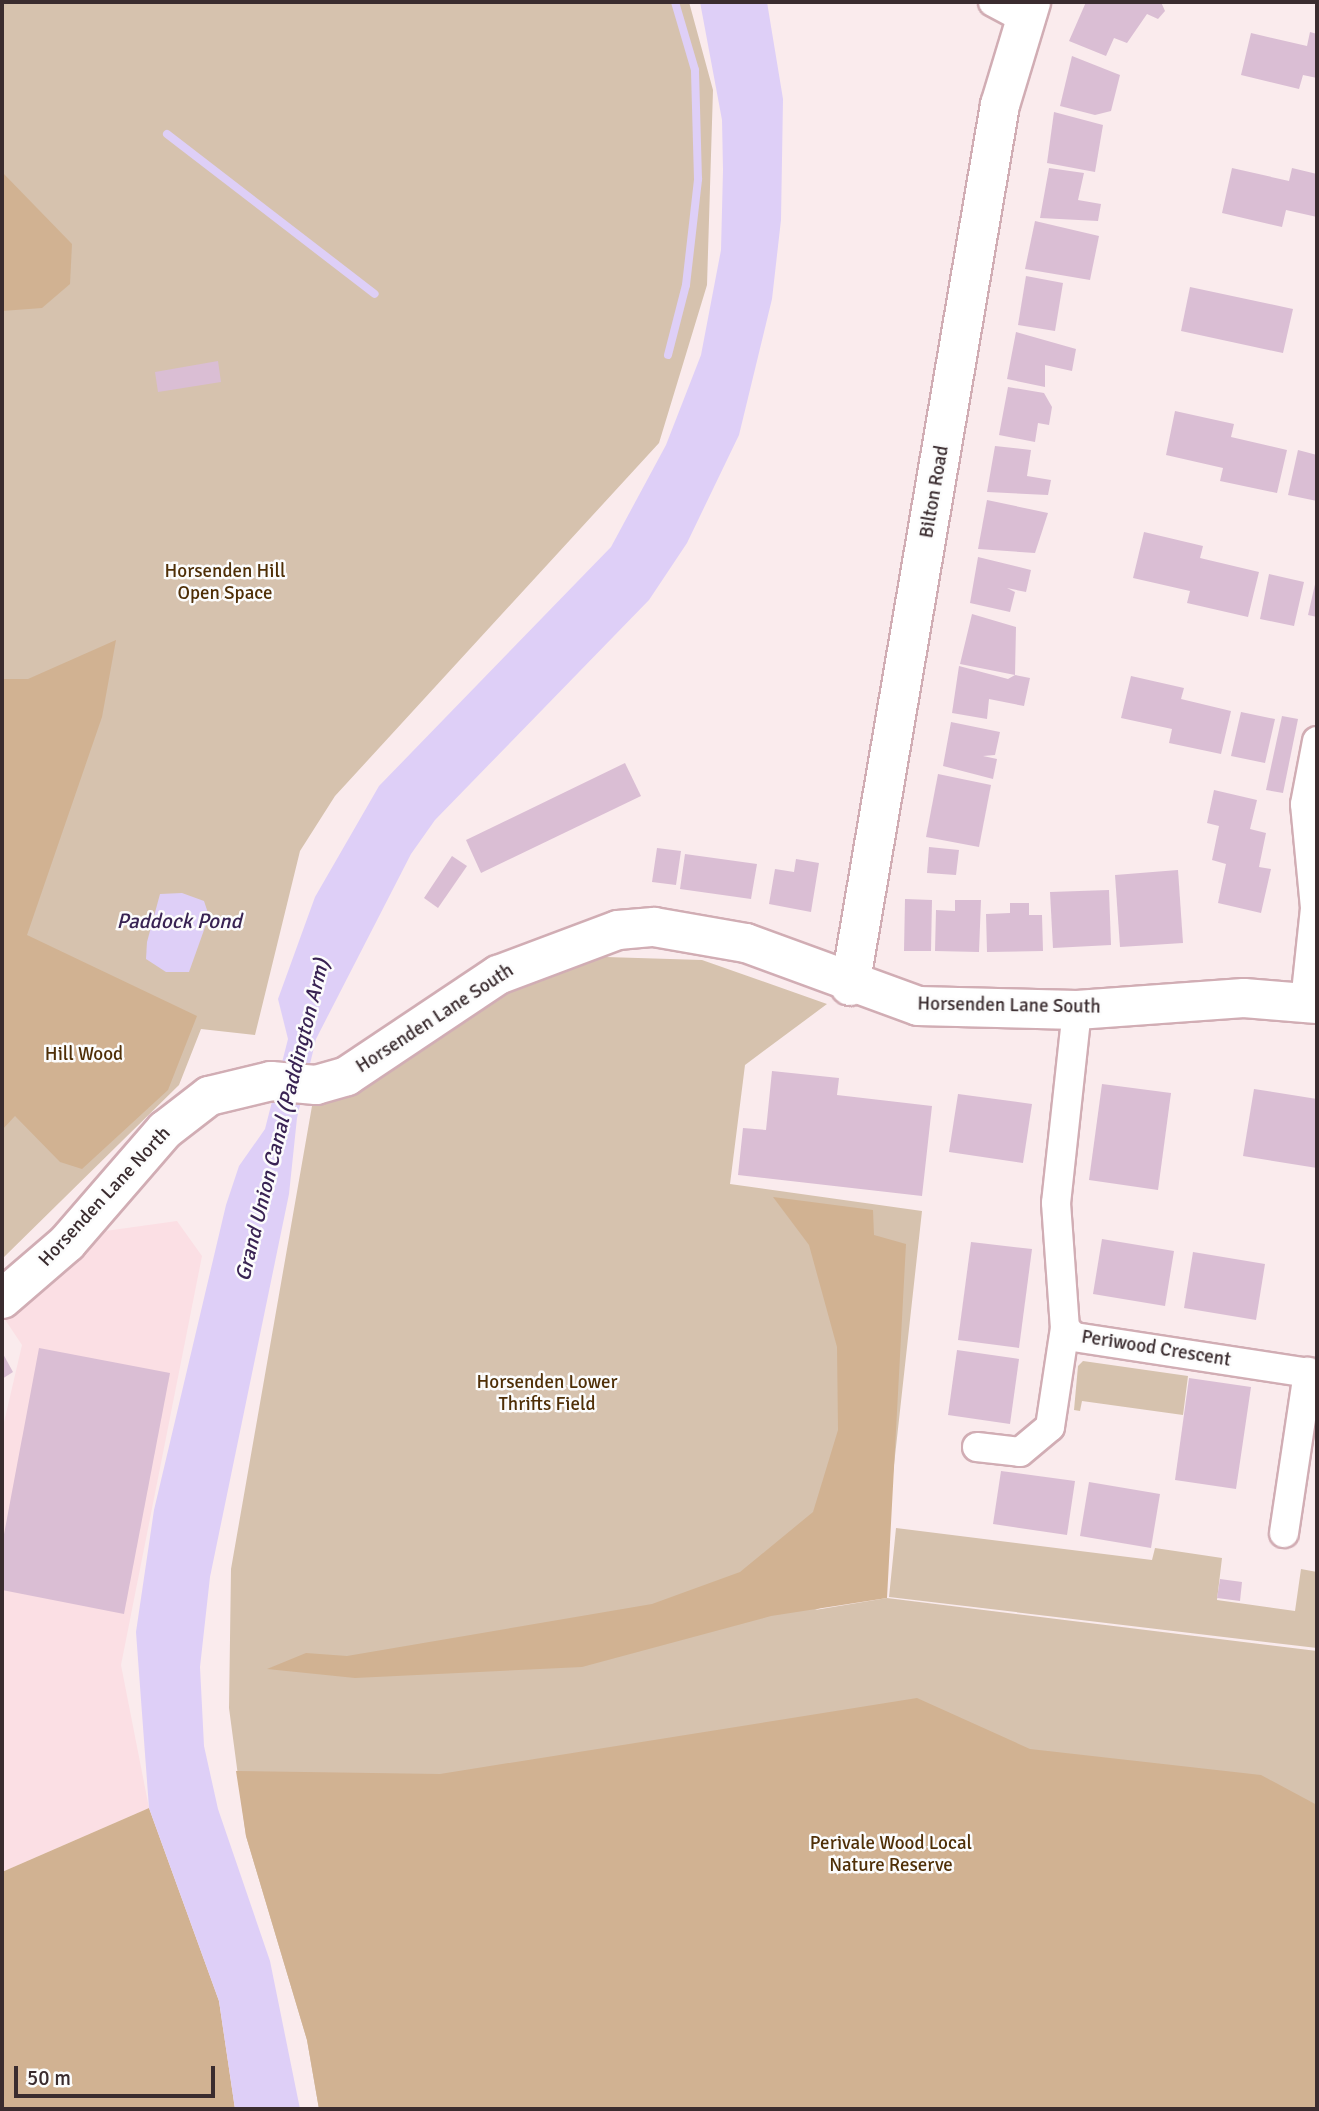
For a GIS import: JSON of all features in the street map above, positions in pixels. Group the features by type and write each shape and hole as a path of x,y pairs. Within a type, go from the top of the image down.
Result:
{"street":[{"name":"Bilton Road","path":"850,986 1016,7"},
{"path":"1311,1003 1315,908 1305,804 1317,741"},
{"name":"Horsenden Lane South","path":"209,1096 271,1082 316,1085 347,1076 498,975 618,930 654,927 717,936 850,986 918,1006 1077,1010 1206,999 1311,1003"},
{"name":"Periwood Crescent","path":"1077,1010 1056,1203 1065,1328 1074,1337 1312,1373"},
{"name":"Horsenden Lane North","path":"2,1299 67,1243 160,1135 209,1096"},
{"path":"977,1447 1020,1452 1050,1427 1065,1328"},
{"path":"1284,1533 1312,1373"}],"shaded area":[{"path":"177,1221 202,1256 121,1665 149,1808 2,1872 2,1431 22,1345 2,1315 98,1232"}],"green space":[{"name":"Horsenden Hill Open Space","path":"2,2 689,2 713,90 707,285 659,443 335,796 300,851 255,1035 201,1029 179,1085 2,1259"},
{"path":"2,172 72,244 70,284 42,308 2,311"},
{"name":"Hill Wood","path":"116,640 102,717 27,935 197,1016 168,1090 82,1169 60,1162 15,1116 2,1130 2,679 28,679"},
{"name":"Horsenden Lower Thrifts Field","path":"574,956 702,960 827,1004 745,1065 730,1184 922,1211 881,1583 815,1610 887,1598 1317,1651 1317,2109 319,2109 307,2040 246,1836 229,1708 231,1569 312,1106 460,1024 507,986"},
{"path":"773,1197 873,1210 874,1235 906,1244 887,1598 771,1616 582,1667 355,1678 267,1669 306,1653 347,1656 652,1604 740,1572 813,1512 838,1430 837,1347 809,1245"},
{"path":"1083,1361 1188,1376 1183,1415 1082,1401 1080,1411 1074,1410 1078,1366"},
{"path":"896,1528 1152,1560 1155,1548 1222,1558 1217,1600 1295,1611 1301,1569 1317,1572 1317,1648 889,1597"},
{"name":"Perivale Wood Local Nature Reserve","path":"917,1698 1030,1749 1261,1775 1317,1805 1317,2109 319,2109 307,2040 246,1836 236,1771 440,1774"},
{"path":"149,1808 219,2001 235,2109 2,2109 2,1872"}],"water":[{"name":"Grand Union Canal (Paddington Arm)","path":"700,2 767,2 783,99 781,220 772,299 739,435 687,543 649,600 435,820 411,854 316,1039 297,1118 289,1194 210,1577 200,1667 204,1746 218,1809 270,1961 300,2109 235,2109 219,2001 149,1808 136,1632 154,1510 226,1205 239,1166 265,1129 288,1039 278,999 315,897 379,786 611,547 666,445 701,355 721,250 723,170 722,120"},
{"name":"Paddock Pond","path":"182,893 204,901 209,916 189,972 166,972 146,959 147,942 160,894"}],"building":[{"path":"1086,2 1161,2 1165,11 1158,19 1147,14 1127,43 1114,38 1106,56 1069,41"},
{"path":"1310,32 1317,34 1317,78 1303,75 1299,89 1241,75 1251,33 1307,46"},
{"path":"1072,56 1120,75 1111,111 1095,115 1060,106"},
{"path":"1054,112 1103,125 1095,172 1047,163"},
{"path":"1049,168 1084,173 1078,200 1101,204 1098,221 1040,218"},
{"path":"1232,168 1289,181 1292,168 1317,174 1317,217 1286,210 1282,227 1222,213"},
{"path":"1035,221 1099,236 1090,280 1025,269"},
{"path":"1026,276 1063,283 1055,331 1018,325"},
{"path":"1190,287 1293,309 1283,353 1181,331"},
{"path":"1016,332 1076,349 1072,371 1045,365 1045,387 1007,379"},
{"path":"218,361 221,382 158,392 155,372"},
{"path":"1008,387 1044,393 1052,407 1049,425 1038,423 1035,442 999,435"},
{"path":"1175,411 1234,424 1231,437 1287,450 1277,493 1220,481 1223,468 1166,455"},
{"path":"995,446 1031,450 1027,476 1051,480 1048,495 987,492"},
{"path":"1298,450 1317,455 1317,501 1288,495"},
{"path":"987,500 1048,513 1035,553 978,549"},
{"path":"1144,532 1203,546 1200,558 1259,572 1248,617 1187,603 1190,591 1133,578"},
{"path":"978,557 1031,570 1026,592 1007,588 1015,592 1010,612 970,603"},
{"path":"1269,574 1304,582 1294,626 1260,619"},
{"path":"1317,580 1317,617 1308,615"},
{"path":"972,614 1016,627 1015,675 960,664"},
{"path":"959,666 1008,679 1015,675 1030,678 1024,706 989,699 987,719 952,713"},
{"path":"1131,676 1184,688 1181,699 1231,711 1221,754 1169,743 1172,729 1121,718"},
{"path":"1241,712 1275,719 1265,763 1231,756"},
{"path":"1282,716 1298,719 1283,793 1266,790"},
{"path":"951,722 1000,732 995,755 983,756 997,759 993,779 943,766"},
{"path":"625,763 641,796 481,873 466,840"},
{"path":"938,774 991,785 979,847 926,837"},
{"path":"1214,790 1257,800 1250,829 1266,833 1259,867 1271,869 1261,913 1218,903 1226,864 1212,860 1219,826 1207,823"},
{"path":"929,847 959,850 956,875 927,873"},
{"path":"657,848 681,851 676,885 652,882"},
{"path":"685,854 757,864 751,899 680,889"},
{"path":"452,856 467,866 438,908 424,898"},
{"path":"796,859 819,863 811,912 769,904 775,869 794,872"},
{"path":"1178,870 1183,943 1120,947 1115,875"},
{"path":"1109,890 1111,945 1053,948 1050,892"},
{"path":"905,899 932,900 931,951 904,951"},
{"path":"955,900 981,900 979,952 935,951 936,910 955,911"},
{"path":"1010,903 1029,903 1029,915 1042,915 1043,951 987,952 986,914 1010,913"},
{"path":"772,1071 839,1078 837,1095 932,1106 922,1196 738,1175 743,1128 766,1130"},
{"path":"1102,1084 1171,1093 1158,1190 1089,1180"},
{"path":"1254,1089 1317,1099 1317,1168 1243,1156"},
{"path":"958,1094 1032,1104 1023,1163 949,1152"},
{"path":"1102,1239 1174,1251 1165,1306 1093,1294"},
{"path":"971,1242 1032,1249 1019,1348 958,1340"},
{"path":"1193,1252 1265,1264 1256,1320 1184,1308"},
{"path":"39,1348 170,1373 124,1614 2,1590 2,1545"},
{"path":"957,1350 1019,1359 1010,1424 948,1415"},
{"path":"2,1352 13,1372 2,1379"},
{"path":"1189,1378 1251,1387 1236,1489 1175,1480"},
{"path":"1001,1471 1075,1481 1067,1535 993,1524"},
{"path":"1089,1482 1160,1494 1151,1548 1080,1536"},
{"path":"1220,1579 1242,1582 1240,1601 1217,1598"}],"waterway":[{"path":"668,355 686,285 698,179 695,70 675,2"},
{"path":"167,134 375,294"}]}
